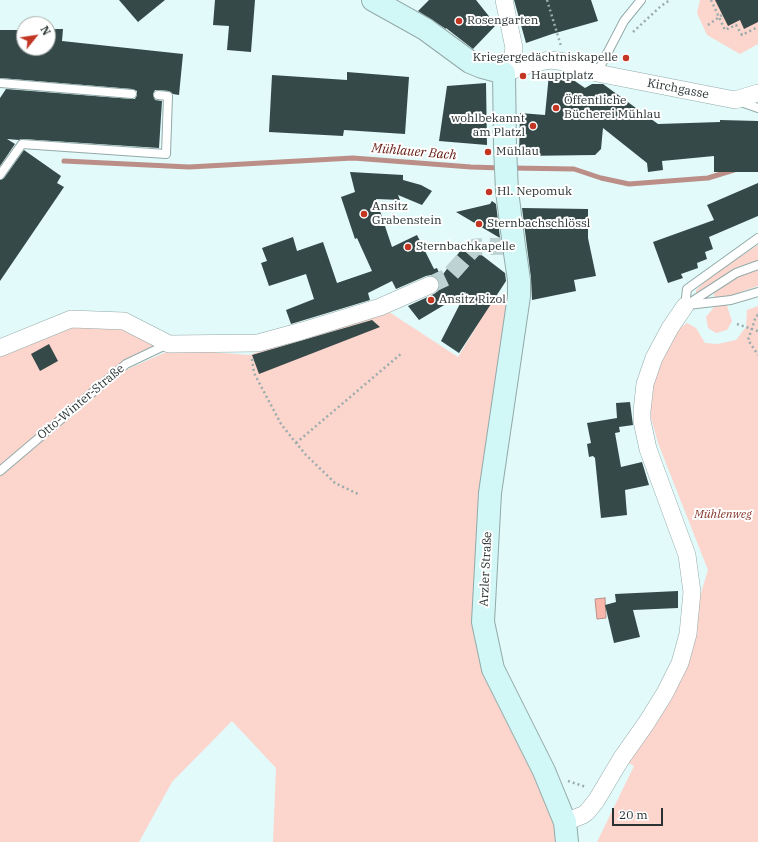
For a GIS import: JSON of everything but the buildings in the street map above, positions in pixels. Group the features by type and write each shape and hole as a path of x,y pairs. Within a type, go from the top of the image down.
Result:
{"main road":[{"path":"373,0 424,29 470,62 504,73"},
{"name":"Arzler Straße","path":"504,73 507,190 519,280 519,296 490,493 483,622 493,669 544,770 566,832"}],"street":[{"path":"504,0 514,48 512,59 504,73"},
{"path":"504,73 538,62 551,60 565,62 598,72"},
{"name":"Kirchgasse","path":"598,72 735,100 758,93"},
{"path":"0,348 71,319 124,321 169,344 258,343 380,307 430,285"},
{"path":"566,832 596,802 621,759 665,693 680,663 688,634 692,592 687,555 648,449 642,421 645,384 654,358 663,339 685,306"}],"lane":[{"path":"598,72 624,21 642,0"},
{"path":"0,83 132,94"},
{"path":"0,175 22,144 166,154 168,96 158,95"},
{"path":"735,100 758,108"},
{"path":"685,306 687,289 758,238"},
{"path":"685,306 736,273 758,264"},
{"path":"685,306 731,300 758,292"},
{"name":"Otto-Winter-Straße","path":"0,471 126,364 169,344"}],"path":[{"path":"547,0 565,62"},
{"path":"630,36 660,6 670,0"},
{"path":"711,0 725,30 736,25 742,35 758,27"},
{"path":"708,25 722,15"},
{"path":"758,315 756,316 748,340 758,355"},
{"path":"738,324 758,331"},
{"path":"249,343 254,373 281,424 306,455 335,483 360,495"},
{"path":"296,443 402,353"},
{"path":"564,779 586,787"}],"green space":[{"path":"700,0 758,0 758,44 740,54 707,35 697,13"},
{"path":"758,245 758,286 743,291 727,306 732,321 727,330 716,333 708,328 706,317 714,307 714,292 737,278 734,271 696,294 696,290 711,276"},
{"path":"508,297 474,639 564,822 567,842 273,842 276,768 232,721 172,782 139,842 0,842 0,344 71,319 124,321 169,344 126,364 17,457 128,369 173,349 249,355 386,310 458,357 492,301"},
{"name":"Mühlenweg","path":"758,306 758,842 597,842 634,766 621,759 680,663 708,570 658,443 648,407 654,372 676,331 687,323 696,328 705,343 718,344 736,340 746,327 747,310"}],"shaded area":[{"path":"605,598 606,618 597,619 595,599"}],"waterway":[{"name":"Mühlauer Bach","path":"64,161 189,167 353,158 502,168"},
{"name":"Mühlauer Bach","path":"512,168 574,169 601,178 629,184 708,178 734,170"}],"tunnel":[{"path":"430,285 449,276 475,247 514,246"}],"place":[{"name":"Rosengarten","path":"459,21"},
{"name":"Kriegergedächtniskapelle","path":"626,58"},
{"name":"Hauptplatz","path":"523,76"},
{"name":"Öffentliche Bücherei Mühlau","path":"556,108"},
{"name":"wohlbekannt am Platzl","path":"533,126"},
{"name":"Mühlau","path":"488,152"},
{"name":"Hl. Nepomuk","path":"489,192"},
{"name":"Ansitz Grabenstein","path":"364,214"},
{"name":"Sternbachschlössl","path":"479,224"},
{"name":"Sternbachkapelle","path":"408,247"},
{"name":"Ansitz Rizol","path":"431,300"}]}
